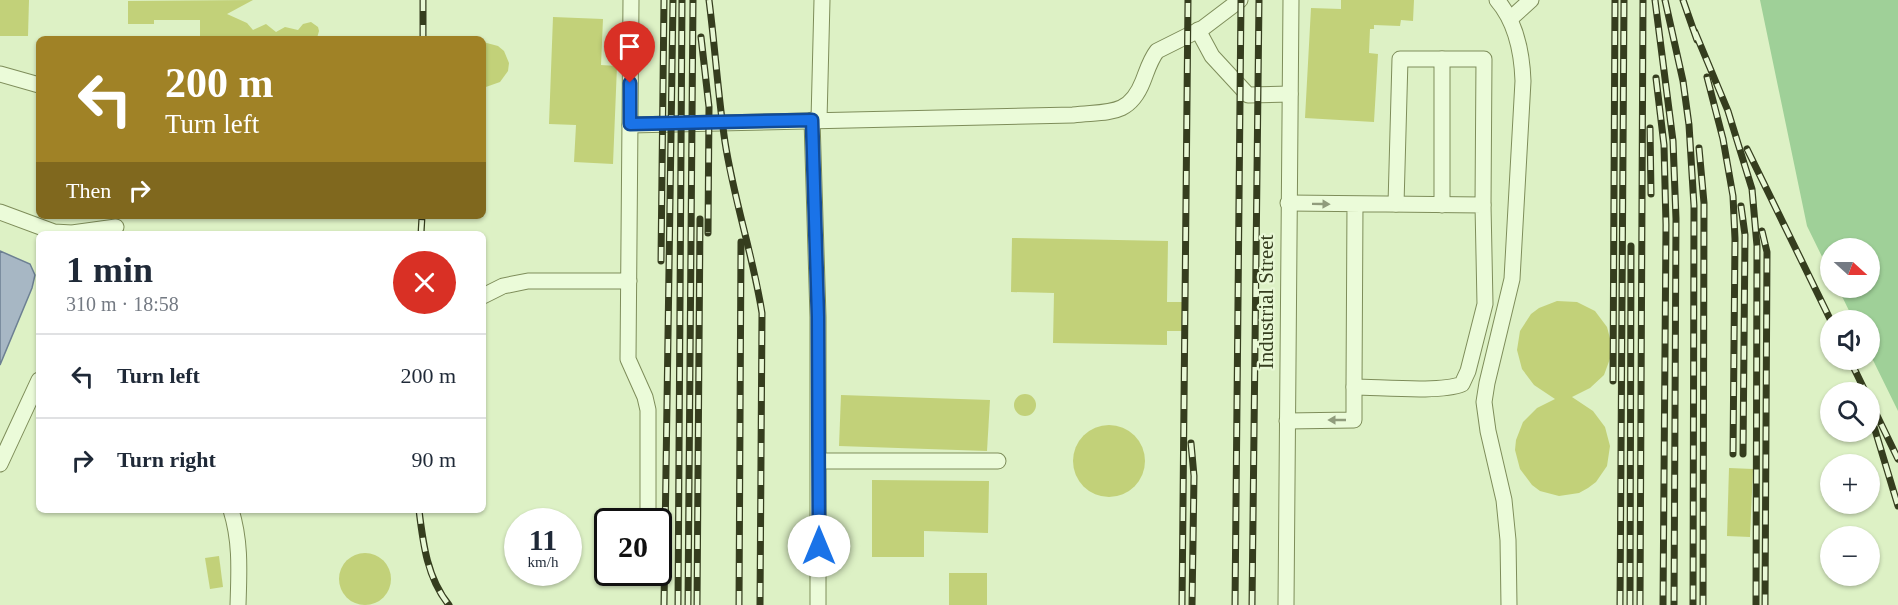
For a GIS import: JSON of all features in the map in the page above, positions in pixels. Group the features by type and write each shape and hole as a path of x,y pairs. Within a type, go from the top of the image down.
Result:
{"street":[{"path":"631,0 628,359 648,410 648,508"},
{"path":"818,605 819,462 815,120 822,0"},
{"path":"630,124 1073,115 1123,108 1137,96 1152,57 1157,51 1198,30 1240,0"},
{"name":"Industrial Street","path":"1286,605 1291,0"},
{"path":"1497,0 1510,19 1522,60 1523,81 1512,279 1486,383 1484,402 1488,431 1504,500 1508,540 1509,605"},
{"path":"1510,19 1531,0"},
{"path":"1198,30 1212,56 1248,95 1290,94"},
{"path":"1354,387 1454,387 1462,384 1468,371 1485,304 1484,59 1400,59 1396,204"},
{"path":"1442,205 1443,59"},
{"path":"0,74 36,84"},
{"path":"1288,203 1483,205"},
{"path":"1287,421 1354,420 1355,204"},
{"path":"0,212 51,231"},
{"path":"85,231 117,226"},
{"path":"486,294 503,286 528,281 628,281"},
{"path":"0,464 36,386"},
{"path":"819,462 998,461"},
{"path":"232,513 240,553 238,605"}],"green space":[{"path":"1760,0 1898,0 1898,411 1878,370 1880,370 1880,310 1849,310 1843,298 1880,298 1880,238 1820,238 1820,253 1807,226"}],"water":[{"path":"0,251 30,264 35,275 32,288 0,365"}],"building":[{"path":"0,0 29,0 28,36 0,36"},
{"path":"253,0 227,14 247,23 253,30 266,24 276,32 285,27 298,30 303,24 311,22 318,27 319,31 318,36 200,36 200,20 154,20 154,24 128,24 128,1"},
{"path":"1341,0 1414,0 1413,21 1401,20 1400,26 1374,25 1374,29 1370,29 1369,53 1378,54 1374,122 1305,118 1311,8 1341,9"},
{"path":"553,17 603,19 601,65 617,66 613,164 574,162 576,125 549,124"},
{"path":"486,43 498,46 504,51 509,63 508,71 500,82 486,87"},
{"path":"1012,238 1168,241 1167,302 1183,302 1183,331 1167,331 1167,345 1053,343 1054,293 1011,292"},
{"path":"1557,301 1577,302 1595,311 1607,327 1612,346 1604,375 1590,388 1572,397 1593,411 1605,427 1610,446 1607,466 1596,482 1588,488 1579,493 1559,496 1540,491 1532,485 1520,469 1515,450 1523,422 1537,408 1555,399 1534,385 1522,369 1517,350 1520,331 1531,314"},
{"path":"1025,394 1033,397 1036,405 1033,413 1025,416 1017,413 1014,405 1017,397"},
{"path":"841,395 990,400 987,451 839,446"},
{"path":"1109,425 1129,431 1139,441 1145,461 1139,481 1129,491 1109,497 1089,491 1079,481 1073,461 1079,441 1089,431"},
{"path":"1729,468 1753,469 1750,537 1727,536"},
{"path":"872,480 989,481 988,533 924,531 924,557 872,557"},
{"path":"360,553 370,553 380,557 387,564 391,579 387,594 380,601 370,605 360,605 350,601 343,594 339,584 339,574 343,564 350,557"},
{"path":"219,556 223,587 210,589 205,558"},
{"path":"949,573 987,573 987,605 949,605"}],"railway":[{"path":"423,0 423,36"},
{"path":"661,261 664,0"},
{"path":"664,605 673,0"},
{"path":"678,605 682,0"},
{"path":"688,605 693,0"},
{"path":"709,0 725,142 762,313 760,605"},
{"path":"1182,605 1188,0"},
{"path":"1235,605 1241,0"},
{"path":"1252,605 1259,0"},
{"path":"1613,381 1615,0"},
{"path":"1620,605 1624,0"},
{"path":"1640,605 1643,0"},
{"path":"1655,0 1673,141 1676,219 1674,605"},
{"path":"1665,0 1683,81 1689,125 1694,206 1693,605"},
{"path":"1683,0 1697,40"},
{"path":"1695,32 1728,111 1752,189 1757,246 1756,605"},
{"path":"701,37 709,107 708,233"},
{"path":"1707,77 1723,139 1733,196 1735,239 1733,454"},
{"path":"1656,78 1664,145 1666,225 1663,605"},
{"path":"1650,128 1651,194"},
{"path":"1699,148 1704,203 1703,605"},
{"path":"1747,149 1826,310"},
{"path":"1741,206 1745,235 1743,454"},
{"path":"421,231 422,219"},
{"path":"697,605 700,219"},
{"path":"1762,231 1767,252 1765,605"},
{"path":"739,605 741,242"},
{"path":"1630,605 1631,246"},
{"path":"1855,370 1861,382"},
{"path":"1880,422 1898,459"},
{"path":"1879,442 1898,506"},
{"path":"1191,443 1194,476 1192,605"},
{"path":"419,513 424,547 431,572 449,605"}],"route":[{"path":"630,83 630,124 812,120 818,317 819,546"}]}
